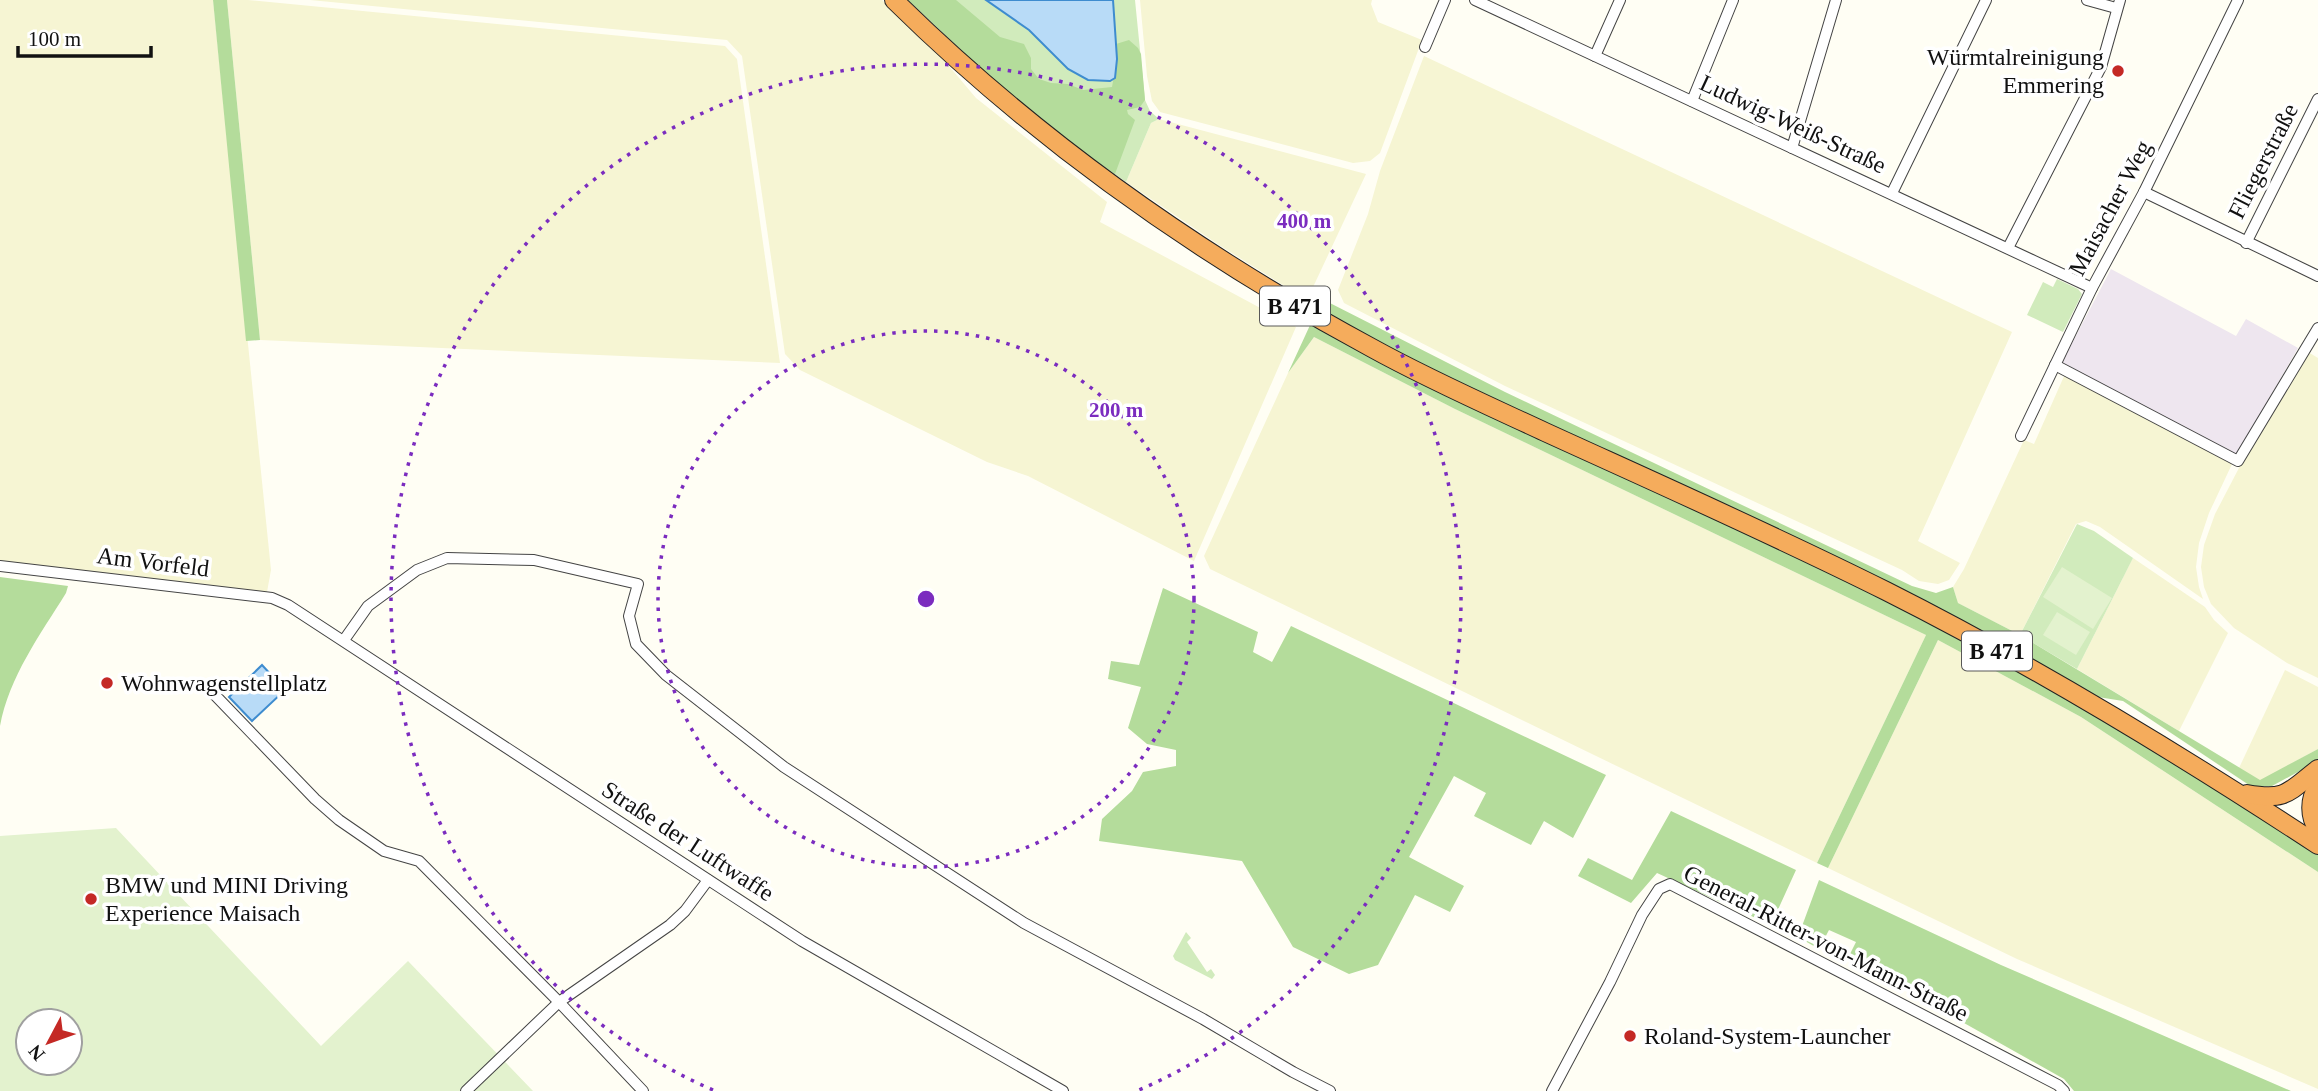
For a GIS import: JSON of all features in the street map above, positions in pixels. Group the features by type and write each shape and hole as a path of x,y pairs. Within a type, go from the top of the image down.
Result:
{"highway":[{"name":"B 471","path":"894,0 990,89 1061,148 1177,232 1287,301 1376,351 1453,389 1887,592 2043,675 2148,736 2318,845"},
{"path":"2237,792 2269,798 2283,796 2318,769"},
{"path":"2318,786 2310,807 2318,830"}],"street":[{"path":"1425,47 1445,0"},
{"name":"Ludwig-Weiß-Straße","path":"1475,0 2092,288"},
{"path":"1595,56 1620,0"},
{"path":"1692,101 1732,0"},
{"path":"1792,148 1836,0"},
{"path":"1892,193 1986,0"},
{"path":"2008,248 2101,67 2118,4 2087,0"},
{"name":"Maisacher Weg","path":"2021,436 2092,288 2144,192 2238,0"},
{"name":"Fliegerstraße","path":"2246,243 2318,99"},
{"path":"2144,192 2318,276"},
{"path":"2055,365 2238,461 2318,328"},
{"path":"344,640 368,606 417,570 447,558 534,559 638,584 629,616 636,644 666,675 784,767 1024,923 1330,1091"},
{"name":"Am Vorfeld","path":"0,566 272,598 298,611"},
{"name":"Straße der Luftwaffe","path":"298,611 850,971 1063,1091"},
{"path":"212,692 315,799 339,820 384,851 419,861 643,1091"},
{"path":"466,1091 559,1002 670,925 685,911 708,880"},
{"name":"General-Ritter-von-Mann-Straße","path":"1552,1091 1642,915 1659,889 1670,884 2059,1089"}],"shaded area":[{"path":"2111,269 2236,336 2246,319 2298,348 2236,456 2061,364"}],"green space":[{"path":"0,0 213,0 271,570 267,592 0,562"},
{"path":"213,0 227,0 260,340 246,341"},
{"path":"227,0 725,46 737,59 780,363 260,340"},
{"path":"310,0 882,0 943,59 976,98 1107,202 1100,222 1296,327 1194,561 1028,476 987,462 800,370 785,354 742,56 727,40"},
{"path":"908,0 986,0 1029,30 1068,69 1117,59 1113,0 1135,0 1145,100 1150,111 1159,119 1151,123 1126,182 1066,140"},
{"path":"908,0 956,0 1000,37 1024,44 1031,58 1031,69 1039,79 1068,84 1083,90 1112,87 1117,59 1116,44 1129,40 1141,54 1145,100 1140,107 1127,110 1135,120 1115,174 1066,140 995,82"},
{"path":"1140,0 1372,0 1378,22 1422,40 1380,153 1370,161 1353,163 1160,112 1152,101 1147,76"},
{"path":"1424,56 2012,332 1918,541 1960,563 1949,580 1938,584 1919,581 1902,570 1505,386 1344,303 1338,290"},
{"path":"1159,119 1366,174 1307,300 1126,182 1151,123"},
{"path":"2057,279 2078,289 2082,294 2063,332 2027,315 2043,282 2053,287"},
{"path":"1322,299 1505,392 1912,586 1936,593 1953,587 1958,603 2020,635 2260,780 2318,749 2318,761 2272,786 2252,787 2123,701 2098,697 1915,597 1458,383 1319,309"},
{"path":"1311,323 1886,598 2094,709 2318,851 2318,872 2081,717 1938,640 1828,868 1817,863 1926,635 1455,409 1314,337 1288,373"},
{"path":"1314,337 1455,409 1926,635 1817,863 1210,569 1204,556 1288,373"},
{"path":"2308,352 2318,358 2318,678 2287,663 2234,628 2211,604 2204,587 2201,567 2204,545 2215,514 2240,466"},
{"path":"2065,374 2233,462 2209,513 2199,543 2196,567 2203,599 2100,527 2086,521 2076,524 2020,635 1958,603 1953,587 2024,440 2034,444"},
{"path":"2077,524 2094,531 2133,558 2077,669 2020,635"},
{"path":"2133,558 2205,607 2228,633 2179,731 2077,669"},
{"path":"2062,567 2112,598 2093,629 2043,597"},
{"path":"0,577 68,586 18,673 10,690 0,726"},
{"path":"1163,588 1258,632 1253,652 1272,662 1291,626 1606,775 1573,838 1544,821 1531,845 1474,816 1486,793 1454,776 1409,857 1464,886 1450,912 1415,895 1378,965 1349,974 1293,947 1242,861 1099,841 1102,819 1132,791 1143,772 1176,766 1176,750 1147,744 1128,728 1141,687 1108,679 1111,661 1139,665"},
{"path":"2057,612 2090,632 2076,655 2043,635"},
{"path":"1938,640 2081,717 2318,872 2318,1089 2017,959 1828,868"},
{"path":"2285,670 2318,687 2318,749 2260,781 2239,768"},
{"path":"1671,811 1796,870 1771,925 1657,873 1631,903 1578,876 1588,858 1632,880"},
{"name":"BMW und MINI Driving Experience Maisach","path":"116,828 321,1046 408,961 533,1091 0,1091 0,836"},
{"path":"1819,880 2001,965 2291,1091 2074,1091 2064,1079 1848,958 1856,942 1829,930 1819,949 1798,937"},
{"path":"1186,932 1191,938 1187,942 1207,972 1211,969 1215,975 1212,979 1175,960 1173,956"}],"water":[{"path":"986,0 1113,0 1117,59 1115,78 1110,81 1088,80 1068,69 1029,30"},
{"path":"262,665 285,690 252,721 229,697"}],"place":[{"name":"Würmtalreinigung Emmering","path":"2118,71"},
{"name":"Wohnwagenstellplatz","path":"107,683"},
{"name":"BMW und MINI Driving Experience Maisach","path":"91,899"},
{"name":"Roland-System-Launcher","path":"1630,1036"}]}
